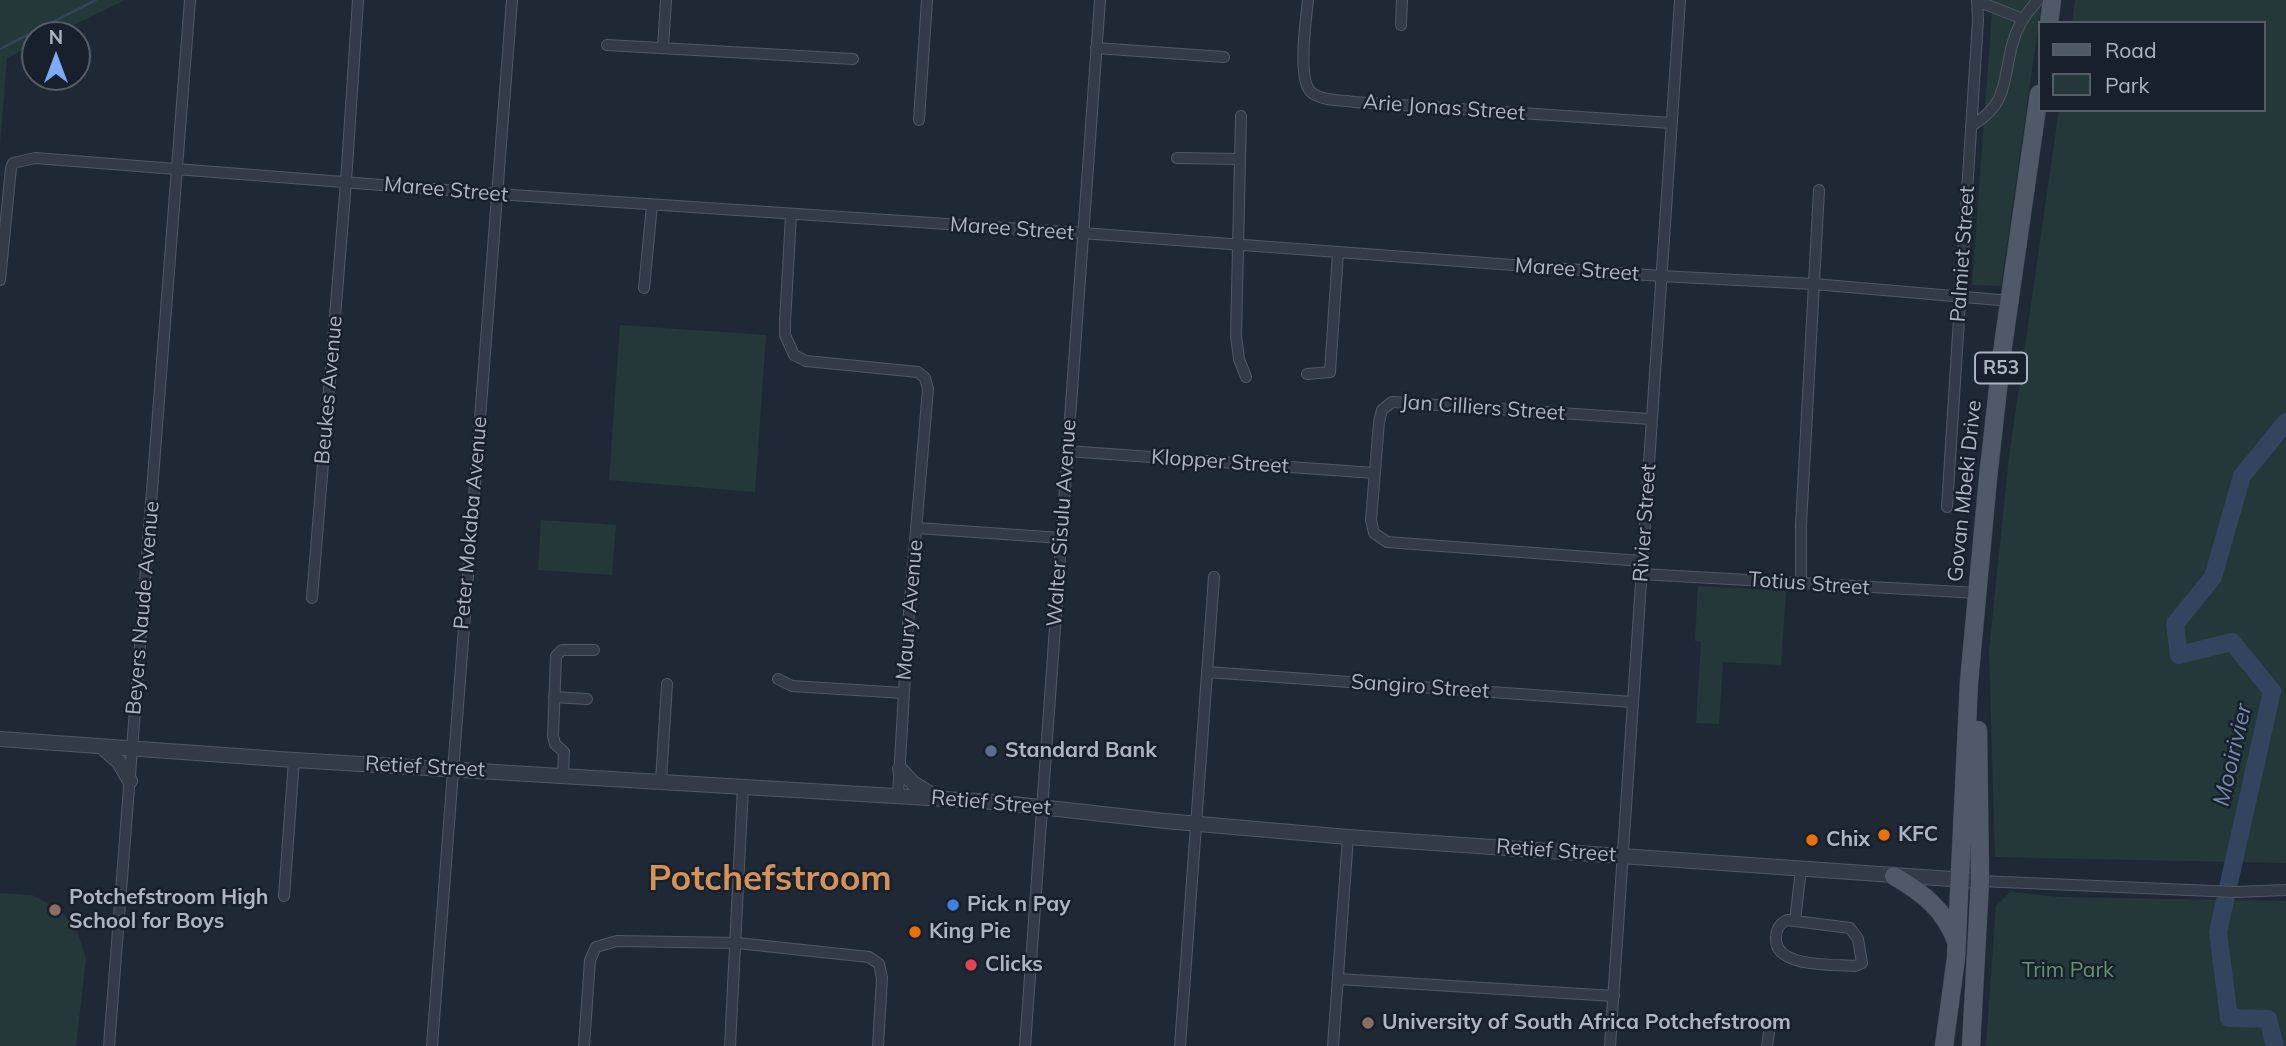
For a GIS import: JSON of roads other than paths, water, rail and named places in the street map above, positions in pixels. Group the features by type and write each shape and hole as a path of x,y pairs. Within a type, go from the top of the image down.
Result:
{"main road":[{"path":"2049,21 2052,0"},
{"name":"Govan Mbeki Drive","path":"1944,1046 1957,945 1969,682 1994,417 2038,101"},
{"name":"Govan Mbeki Drive","path":"1971,1046 1980,881 1974,643"},
{"path":"1894,876 1938,907 1950,926 1957,945"}],"street":[{"name":"Beyers Naude Avenue","path":"109,1046 190,0"},
{"name":"Beukes Avenue","path":"312,598 358,0"},
{"name":"Peter Mokaba Avenue","path":"432,1046 451,769 512,0"},
{"path":"663,48 666,0"},
{"path":"919,120 927,0"},
{"name":"Walter Sisulu Avenue","path":"1025,1046 1100,0"},
{"name":"Arie Jonas Street","path":"1308,0 1304,70 1306,84 1311,92 1320,97 1354,102 1671,123"},
{"path":"1401,25 1402,0"},
{"name":"Rivier Street","path":"1610,1046 1679,0"},
{"path":"1971,125 1987,117 2003,94 2012,43 2023,19 2038,0"},
{"path":"1977,1 2023,19"},
{"name":"Palmiet Street","path":"1947,506 1977,1"},
{"path":"607,45 853,59"},
{"path":"1096,48 1224,58"},
{"path":"1241,117 1236,337 1238,359 1246,377"},
{"name":"Maree Street","path":"2,234 13,163 35,158 177,171 791,215 1082,233 1661,276 1814,284 2011,301"},
{"path":"1177,158 1240,159"},
{"path":"1801,583 1801,525 1819,190"},
{"path":"644,288 652,205"},
{"path":"791,215 785,335 793,355 806,361 909,370 922,374 925,378 927,395 916,528"},
{"path":"0,281 2,234"},
{"path":"1307,374 1330,372 1338,253"},
{"name":"Jan Cilliers Street","path":"1374,473 1380,416 1386,405 1392,402 1651,419"},
{"name":"Klopper Street","path":"1067,451 1374,473"},
{"path":"1374,473 1371,520 1374,533 1387,542 1642,561"},
{"name":"Maury Avenue","path":"898,795 916,528 1061,538"},
{"name":"Totius Street","path":"1641,574 1978,593"},
{"path":"1180,1046 1213,577"},
{"path":"563,775 564,752 553,740 556,656 559,651 594,650"},
{"name":"Sangiro Street","path":"1207,672 1633,702"},
{"path":"778,679 792,686 903,693"},
{"path":"661,781 667,684"},
{"path":"554,697 587,699"},
{"name":"Retief Street","path":"0,739 294,760 898,795 1195,824 1980,881"},
{"path":"102,747 119,762 130,780"},
{"path":"284,896 294,760"},
{"path":"900,769 913,783 936,798"},
{"path":"730,1046 743,787"},
{"path":"1333,1046 1349,836"},
{"path":"1796,920 1801,869"},
{"path":"1980,881 2235,892 2286,890"},
{"path":"1796,920 1850,928 1858,939 1863,955 1862,963 1855,966 1783,956 1776,947 1777,928 1783,922 1796,920"},
{"path":"584,1046 590,960 596,947 617,941 737,943 869,957 879,964 882,978 878,1046"},
{"path":"1338,979 1614,996"},
{"path":"1767,1046 1770,1026"}],"waterway":[{"path":"0,49 96,0"},
{"name":"Mooirivier","path":"2275,1046 2268,1019 2229,1018 2218,932 2272,691 2232,642 2179,655 2175,624 2213,577 2242,476 2286,422"}],"place":[{"name":"Standard Bank","path":"991,751"},
{"name":"KFC","path":"1884,835"},
{"name":"Chix","path":"1812,840"},
{"name":"Pick n Pay","path":"953,905"},
{"name":"Potchefstroom High School for Boys","path":"55,910"},
{"name":"King Pie","path":"915,932"},
{"name":"Clicks","path":"971,965"},
{"name":"University of South Africa Potchefstroom","path":"1368,1023"}],"district":[{"name":"Potchefstroom","path":"770,879"}],"park label":[{"name":"Trim Park","path":"2068,971"}]}
